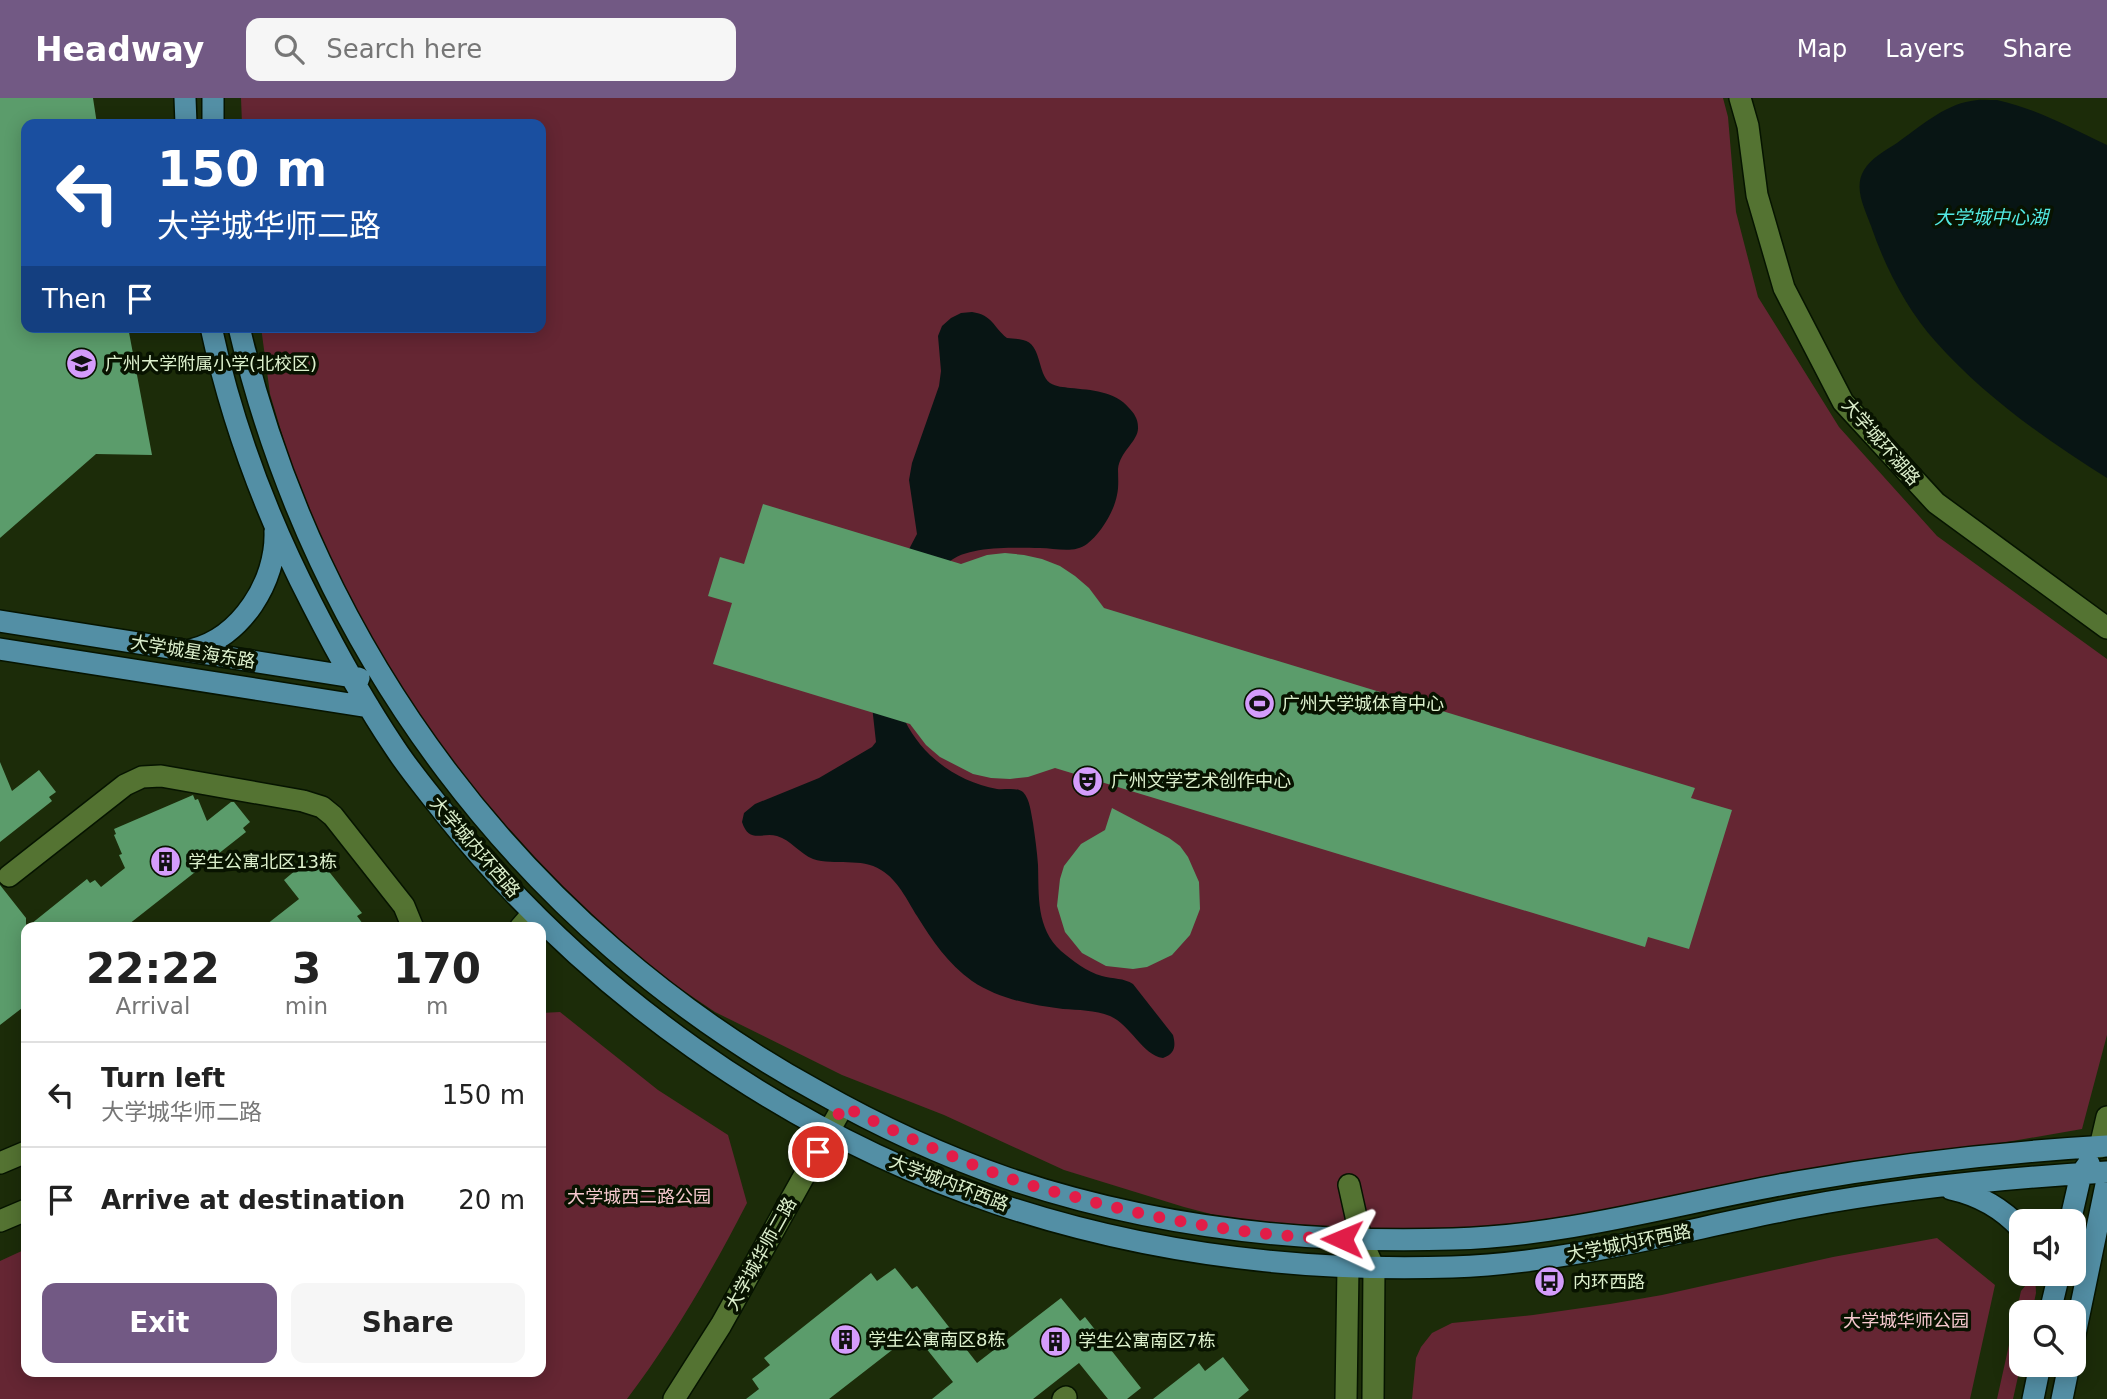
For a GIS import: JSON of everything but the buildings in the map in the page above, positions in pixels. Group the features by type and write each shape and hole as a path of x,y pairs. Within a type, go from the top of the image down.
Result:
{"main road":[{"path":"185,98 186,119"},
{"path":"213,98 213,119"},
{"name":"大学城内环西路","path":"212,333 229,399 274,525 351,676 397,751 527,920"},
{"name":"大学城内环西路","path":"241,333 279,461 319,559 386,682 419,735 482,816 552,893 656,985 700,1018 788,1076 898,1133 1006,1177 1120,1209 1240,1232 1304,1238 1360,1239 1455,1239 1521,1234 1607,1221 1795,1182 1868,1170 2024,1151 2105,1153"},
{"path":"187,651 216,641 246,613 269,573 274,554 274,525"},
{"name":"大学城星海东路","path":"0,621 386,682"},
{"name":"大学城星海东路","path":"0,649 369,707"},
{"name":"大学城内环西路","path":"546,934 684,1041 741,1079 830,1131 886,1158 997,1203 1113,1236 1236,1259 1374,1268 1456,1267 1524,1261 1612,1248 1800,1208 1939,1187 2026,1177 2107,1172"},
{"path":"2073,1209 2081,1174 2105,1153"},
{"path":"2082,1300 2107,1180"},
{"path":"1939,1187 1978,1197 2009,1217"},
{"path":"2033,1399 2038,1377"},
{"path":"2062,1399 2066,1377"}],"street":[{"name":"大学城环湖路","path":"1740,98 1748,126 1757,195 1784,288 1843,402 1936,503 2107,628"},
{"path":"9,876 125,785 142,777 161,776 303,800 323,807 404,906 411,922"},
{"name":"大学城华师二路","path":"674,1399 721,1325 843,1106"},
{"path":"2105,1153 2107,1118"},
{"path":"0,1163 21,1154"},
{"path":"1349,1185 1360,1239 1374,1268 1373,1399"},
{"path":"0,1222 21,1212"},
{"path":"1346,1399 1348,1267 1360,1239"}],"green space":[{"name":"广州大学城体育中心","path":"241,98 1723,98 1728,117 1736,212 1758,297 1839,427 1937,536 2107,659 2107,1035 2082,1129 1424,1243 1299,1237 1184,1207 1064,1170 944,1115 842,1075 715,1012 641,962 546,876 440,749 320,561 270,394 262,333 546,333 546,119 242,119"},
{"name":"大学城西二路公园","path":"560,1012 658,1090 728,1135 747,1203 691,1304 627,1399 0,1399 0,1261 21,1251 21,1377 546,1377 546,1013"},
{"name":"大学城华师公园","path":"1937,1238 1995,1285 1970,1399 1412,1399 1416,1358 1421,1347 1432,1333 1452,1323 1533,1315 1662,1295 1833,1257"},
{"path":"2025,1286 2036,1286 2035,1300 2019,1300"},
{"path":"2009,1345 2009,1377 2018,1377 2013,1399 1997,1399"}],"water":[{"name":"大学城中心湖","path":"1974,100 1997,100 2040,114 2107,145 2107,478 1995,399 1925,330 1883,257 1861,198 1861,177 1867,166 1879,155 1951,107"},
{"path":"972,312 989,319 1007,338 1021,339 1029,343 1050,383 1060,387 1102,392 1123,402 1135,416 1138,432 1119,463 1118,492 1110,515 1087,544 1070,550 979,550 956,557 948,563 905,721 921,746 955,774 983,786 1023,792 1030,806 1033,823 1040,911 1047,932 1061,951 1086,969 1133,984 1173,1035 1174,1049 1163,1058 1149,1051 1110,1016 1092,1011 1027,1003 982,987 948,959 887,874 865,864 813,859 777,836 756,836 748,833 742,822 744,813 755,804 819,778 876,742 872,706 898,570 917,534 909,480 912,463 939,386 941,371 938,336 942,326 951,318"}],"place":[{"name":"广州大学附属小学(北校区)","path":"82,364"},
{"name":"广州大学城体育中心","path":"1259,704"},
{"name":"广州文学艺术创作中心","path":"1088,781"},
{"name":"学生公寓北区13栋","path":"165,862"},
{"name":"内环西路","path":"1550,1282"},
{"name":"学生公寓南区8栋","path":"845,1340"},
{"name":"学生公寓南区7栋","path":"1055,1341"}],"route":[{"path":"818,1152 843,1106 946,1154 1006,1177 1059,1193 1120,1209 1240,1232 1342,1239"}]}
